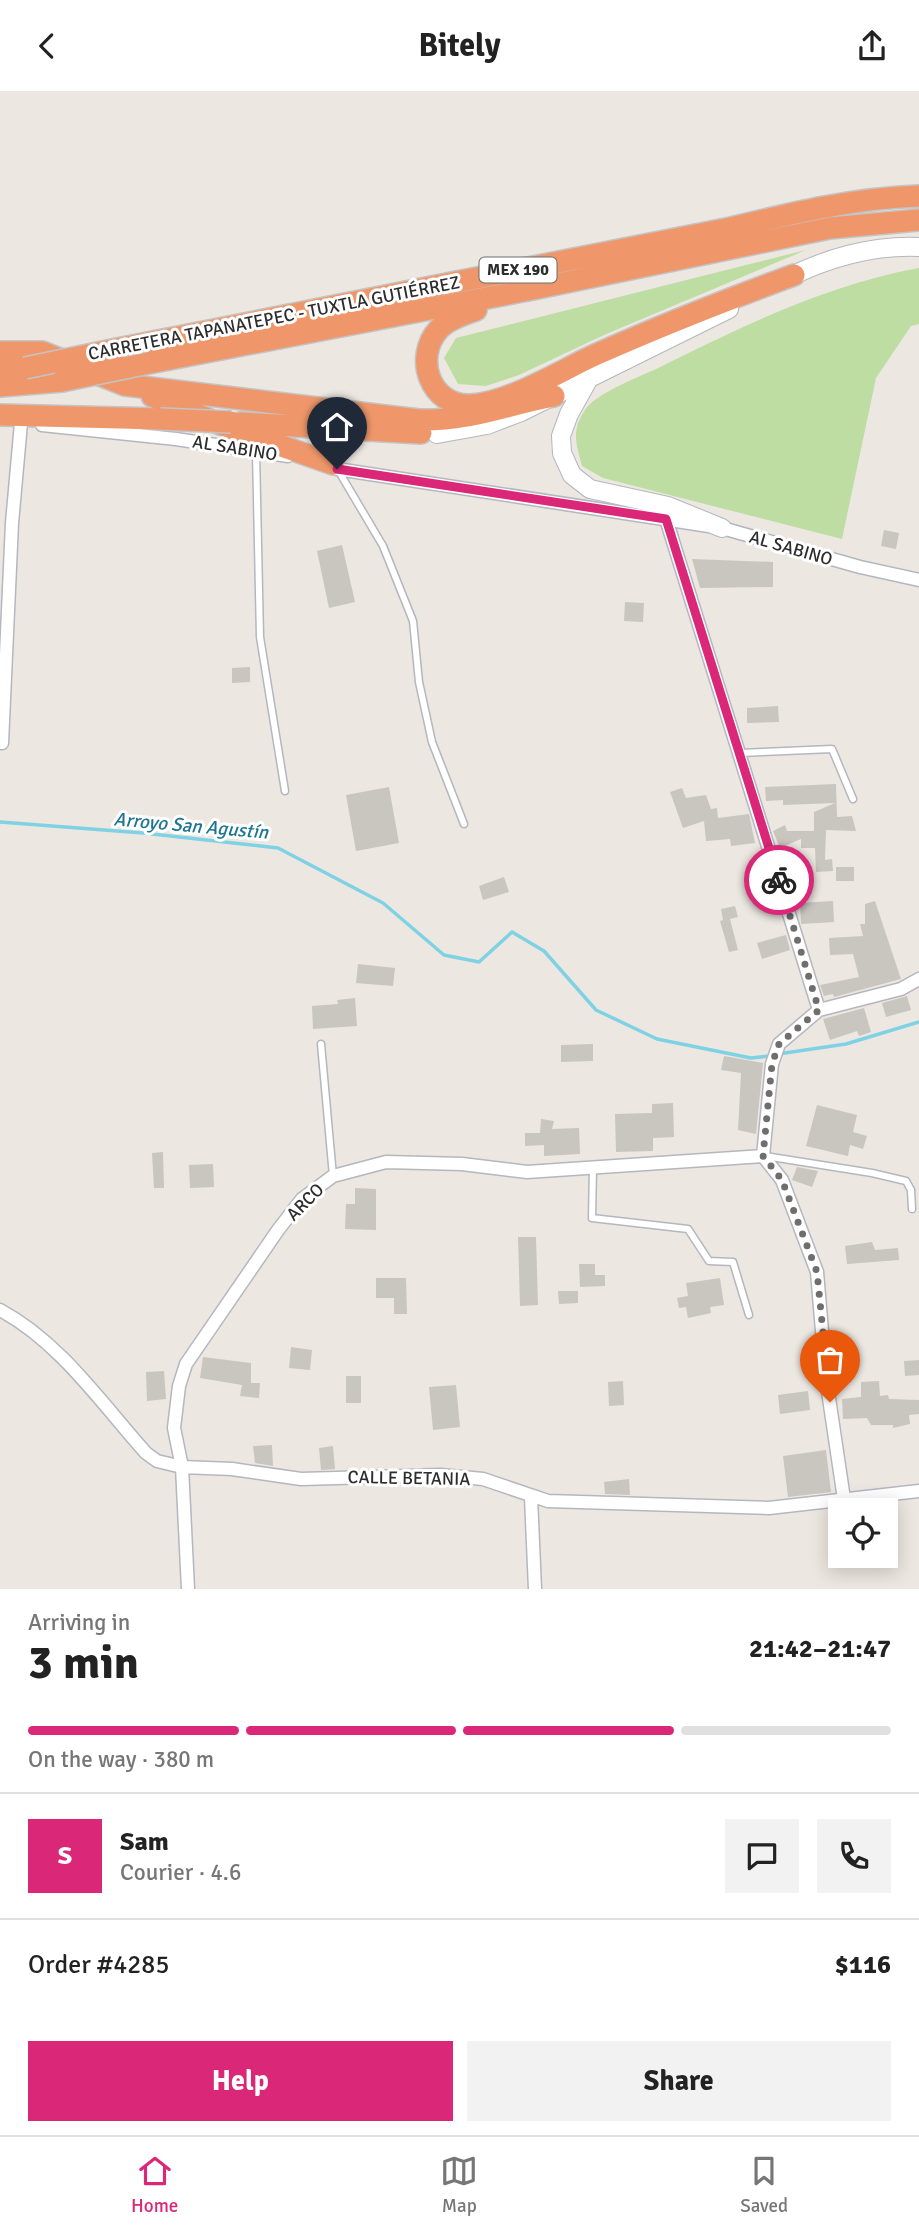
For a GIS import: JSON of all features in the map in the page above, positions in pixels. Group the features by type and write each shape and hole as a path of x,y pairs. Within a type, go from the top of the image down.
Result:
{"highway":[{"name":"CARRETERA TAPANATEPEC - TUXTLA GUTIÉRREZ","path":"0,369 26,368 813,209 852,202 919,196"},
{"name":"CARRETERA TAPANATEPEC - TUXTLA GUTIÉRREZ","path":"0,386 62,381 830,228 919,220"},
{"path":"533,289 459,316 441,326 428,346 426,359 432,385 441,397 452,403 471,405 522,390 698,311 794,275"},
{"path":"0,352 42,352 230,428 335,466"},
{"path":"125,385 419,420 447,421 474,417 554,396"},
{"path":"0,415 231,422 437,434"}],"main road":[{"path":"437,434 487,425 554,396 794,275 862,252 919,247"},
{"path":"587,380 561,436 562,453 572,475 590,489 667,506 722,528"}],"street":[{"name":"AL SABINO","path":"0,421 176,439 722,528 860,567 919,580"},
{"path":"2,743 12,523 21,423"},
{"path":"666,519 819,1010"},
{"path":"845,1498 826,1378 817,1272 782,1180 763,1156 772,1064 779,1044 819,1010 901,989 919,979"},
{"name":"ARCO","path":"188,1589 182,1467 174,1428 179,1386 186,1364 302,1199 333,1176 386,1162 462,1164 527,1172 763,1156"},
{"name":"CALLE BETANIA","path":"0,1310 23,1322 49,1345 146,1454 157,1461 182,1467 232,1469 301,1479 440,1475 482,1479 548,1501 769,1508 828,1502"},
{"name":"CALLE BETANIA","path":"861,1498 919,1491"},
{"path":"531,1497 535,1589"}],"lane":[{"path":"256,451 260,637 285,791"},
{"path":"335,466 383,546 413,621 419,682 432,742 464,824"},
{"path":"740,753 832,749 853,799"},
{"path":"321,1044 333,1176"},
{"path":"763,1156 906,1181 911,1190 912,1209"},
{"path":"593,1167 592,1218 688,1230 709,1261 733,1262 749,1315"}],"green space":[{"path":"806,250 604,335 519,375 486,386 458,384 444,358 456,338"},
{"path":"919,268 919,324 911,326 876,378 842,539 603,478 582,466 577,444 578,424 590,404 606,392 783,310 850,285"}],"building":[{"path":"884,530 899,533 896,549 881,546"},
{"path":"342,545 355,602 329,608 317,551"},
{"path":"692,559 773,562 773,587 700,588"},
{"path":"625,602 644,603 643,622 624,621"},
{"path":"250,667 250,682 232,683 232,668"},
{"path":"778,706 779,722 747,723 747,708"},
{"path":"836,784 837,817 852,816 856,831 826,830 825,860 832,859 833,871 816,872 815,848 801,848 801,839 780,848 773,831 785,825 787,831 814,831 814,812 835,803 783,805 783,800 766,801 765,787"},
{"path":"389,787 399,843 356,851 346,795"},
{"path":"682,788 686,798 706,795 711,809 717,808 718,818 749,814 755,843 731,846 730,839 706,841 704,821 683,828 670,792"},
{"path":"836,867 854,867 854,881 836,881"},
{"path":"504,877 509,892 483,900 479,886"},
{"path":"833,901 834,922 801,924 800,903"},
{"path":"875,901 901,979 834,997 833,994 824,996 820,985 859,977 853,954 830,955 829,938 863,936 860,924 865,924 865,904"},
{"path":"735,906 738,917 730,919 738,950 729,952 720,921 723,920 721,909"},
{"path":"786,935 790,950 762,959 757,943"},
{"path":"358,964 395,968 393,986 356,983"},
{"path":"907,996 911,1010 886,1017 882,1003"},
{"path":"355,998 357,1026 313,1029 312,1006 338,1004 337,1000"},
{"path":"864,1008 871,1032 859,1036 857,1031 830,1040 823,1019"},
{"path":"593,1044 593,1061 561,1062 561,1045"},
{"path":"724,1056 763,1063 756,1134 738,1130 741,1073 721,1070"},
{"path":"673,1103 674,1137 653,1138 653,1151 616,1152 615,1114 652,1113 652,1104"},
{"path":"817,1105 857,1115 853,1132 867,1136 863,1149 850,1145 848,1156 806,1146"},
{"path":"541,1119 554,1121 552,1129 579,1128 580,1154 544,1156 544,1145 525,1146 525,1133 540,1133"},
{"path":"163,1152 164,1188 154,1188 152,1153"},
{"path":"213,1164 214,1187 190,1188 189,1165"},
{"path":"797,1167 818,1171 812,1187 792,1180"},
{"path":"355,1188 376,1189 376,1230 345,1229 346,1204 355,1204"},
{"path":"518,1237 536,1237 538,1305 520,1306"},
{"path":"872,1242 875,1250 898,1248 899,1260 847,1264 845,1246"},
{"path":"579,1264 595,1264 595,1275 605,1275 605,1286 580,1287"},
{"path":"376,1278 406,1278 407,1314 394,1314 394,1298 376,1298"},
{"path":"720,1278 724,1305 710,1307 711,1313 688,1318 686,1307 679,1308 677,1298 688,1296 686,1283"},
{"path":"558,1291 578,1291 578,1303 559,1304"},
{"path":"291,1347 312,1350 310,1370 289,1368"},
{"path":"203,1357 251,1363 251,1383 260,1383 259,1398 240,1396 242,1385 200,1378"},
{"path":"919,1360 919,1375 905,1376 904,1361"},
{"path":"164,1371 166,1399 147,1401 146,1372"},
{"path":"346,1376 361,1376 361,1403 346,1403"},
{"path":"623,1381 624,1405 609,1406 608,1382"},
{"path":"879,1381 880,1396 919,1400 919,1414 909,1415 910,1424 893,1428 893,1425 871,1425 867,1418 843,1419 842,1399 861,1397 861,1382"},
{"path":"456,1385 460,1427 433,1430 429,1387"},
{"path":"808,1391 810,1410 780,1414 778,1395"},
{"path":"272,1445 273,1466 255,1463 253,1446"},
{"path":"333,1446 335,1469 321,1470 319,1448"},
{"path":"826,1450 831,1492 788,1497 783,1456"},
{"path":"629,1479 630,1495 605,1494 604,1482"}],"waterway":[{"name":"Arroyo San Agustín","path":"0,822 143,833 278,848 383,903 444,955 479,962 512,932 544,951 596,1010 657,1039 751,1058 770,1056"},
{"name":"Arroyo San Agustín","path":"778,1054 846,1044 919,1022"}],"way so far":[{"path":"779,880 819,1010 779,1044 772,1064 763,1156 782,1180 817,1272 830,1402"}],"route":[{"path":"337,469 666,519 779,880"}]}
